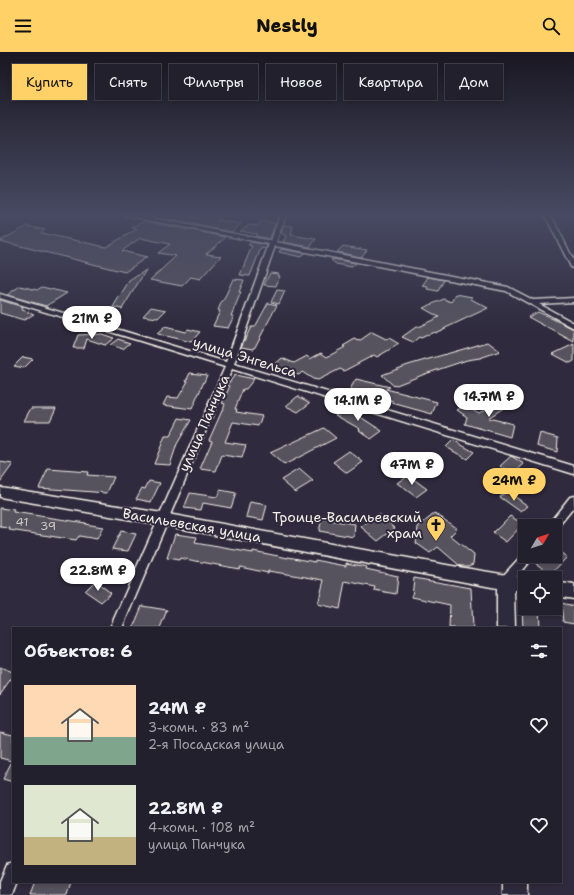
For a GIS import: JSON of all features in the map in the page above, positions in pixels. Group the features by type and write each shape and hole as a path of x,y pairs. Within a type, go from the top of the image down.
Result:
{"main road":[{"name":"Васильевская улица","path":"0,492 162,519 444,572 518,584"},
{"path":"505,582 506,627"},
{"path":"562,590 574,592"},
{"path":"515,883 515,895"}],"street":[{"name":"улица Панчука","path":"116,627 229,366 268,254"},
{"path":"334,254 508,289 574,326"},
{"path":"568,254 574,267"},
{"name":"улица Энгельса","path":"0,296 574,470"},
{"path":"530,302 574,300"},
{"path":"558,519 574,500"},
{"path":"505,582 520,563"},
{"path":"3,895 12,873"}],"building":[{"path":"54,254 136,254 147,257 125,272"},
{"path":"166,254 209,254 221,256 200,279 191,277 182,286 150,280 176,256"},
{"path":"249,254 259,254 250,276 240,275"},
{"path":"289,254 303,254 301,257"},
{"path":"348,254 363,254 361,257"},
{"path":"331,260 356,263 352,267 336,264"},
{"path":"146,270 122,309 113,307 129,281"},
{"path":"270,273 279,274 278,276 280,276 276,286 264,285"},
{"path":"428,277 444,280 438,291 427,289 428,287 422,286"},
{"path":"233,279 244,280 239,292 241,292 231,316 234,316 228,328 213,326 220,311 218,310"},
{"path":"20,286 37,290 42,287 67,293 46,306 7,295"},
{"path":"277,290 285,291 279,304 271,302"},
{"path":"456,294 472,297 471,299 488,308 435,333 434,332 421,338 419,337 413,342 402,337 416,327 439,317 423,308 444,299 451,302"},
{"path":"0,300 23,307 22,310 34,314 24,320 0,313"},
{"path":"268,303 277,305 254,349 241,347 251,327 255,327"},
{"path":"151,307 166,310 158,318 143,316"},
{"path":"538,312 574,329 574,342 528,317"},
{"path":"165,327 185,332 188,329 200,332 191,342 157,334"},
{"path":"372,332 386,339 389,338 399,344 377,357 374,355 344,371 340,369 318,380 313,379 302,372 299,375 272,367 282,358 294,363 307,356 310,359 321,353 327,357 345,347 343,346 355,339 359,341"},
{"path":"102,334 114,338 105,345 87,339 84,348 73,348 78,335"},
{"path":"118,339 130,343 123,349 110,345"},
{"path":"488,342 500,351 480,358 467,360 394,386 382,375 408,365"},
{"path":"574,344 574,361 570,363 553,354"},
{"path":"23,357 33,359 24,368 14,366"},
{"path":"190,373 207,375 192,409 163,405 167,397 178,398 188,381 186,381"},
{"path":"235,375 254,379 246,389 243,389 235,409 237,409 236,412 262,416 258,426 233,422 225,442 246,445 242,458 222,455 216,471 200,469 212,441 209,440 225,404 222,403 230,386 227,385"},
{"path":"356,379 390,387 386,389 437,402 432,414 392,403 393,401 350,389"},
{"path":"508,395 516,400 488,418 513,424 510,437 465,424 467,417 457,410 466,405 479,413"},
{"path":"298,396 310,403 298,412 286,406"},
{"path":"347,406 363,413 359,416 382,431 371,439 359,430 360,429 335,415"},
{"path":"31,408 56,408 50,421 24,421"},
{"path":"179,418 191,420 177,444 170,465 154,464 165,436 170,436"},
{"path":"324,428 336,438 284,465 270,453"},
{"path":"540,433 558,438 557,452 537,446"},
{"path":"453,440 474,452 467,459 446,447"},
{"path":"349,451 363,462 347,473 333,462"},
{"path":"511,456 524,464 513,474 500,466"},
{"path":"0,462 13,464 0,482"},
{"path":"48,469 88,472 87,475 114,477 107,493 39,488"},
{"path":"299,469 313,481 295,492 281,480"},
{"path":"408,475 427,489 416,497 397,483"},
{"path":"149,481 160,483 151,502 136,499 142,488 145,489"},
{"path":"220,490 236,493 231,508 203,503 201,510 184,508 190,493 217,497"},
{"path":"507,491 528,506 521,512 500,497"},
{"path":"250,502 267,505 263,520 246,517"},
{"path":"0,508 14,510 13,512 103,527 97,539 79,536 76,540 9,530 10,528 0,527"},
{"name":"Троице-Васильевский храм","path":"435,513 457,529 450,536 474,555 473,564 468,566 460,566 438,547 430,553 416,543 418,527"},
{"path":"378,514 395,528 378,541 361,527"},
{"path":"510,516 518,521 518,529 506,542 493,533"},
{"path":"322,519 355,524 354,537 319,531"},
{"path":"121,531 136,534 128,551 112,549"},
{"path":"175,534 197,537 195,543 253,553 253,551 315,562 315,560 346,566 346,563 367,567 366,569 398,576 396,594 374,590 375,587 345,581 340,609 318,604 324,580 268,571 268,573 240,567 239,569 180,558 179,560 167,558"},
{"path":"562,554 567,557 562,562"},
{"path":"535,563 561,563 554,571 547,571"},
{"path":"414,578 471,588 473,627 449,627 450,605 412,597"},
{"path":"95,581 111,593 101,602 85,591"},
{"path":"562,603 574,606 574,624 563,622"},
{"path":"142,606 167,610 160,627 133,627"},
{"path":"522,615 539,615 540,627 523,627"},
{"path":"0,667 12,672 12,677 0,694"},
{"path":"0,732 12,735 12,761 0,758"},
{"path":"12,761 12,782 3,779"},
{"path":"35,883 71,883 67,895 30,895"}],"place":[{"name":"Троице-Васильевский храм","path":"436,542"}]}
